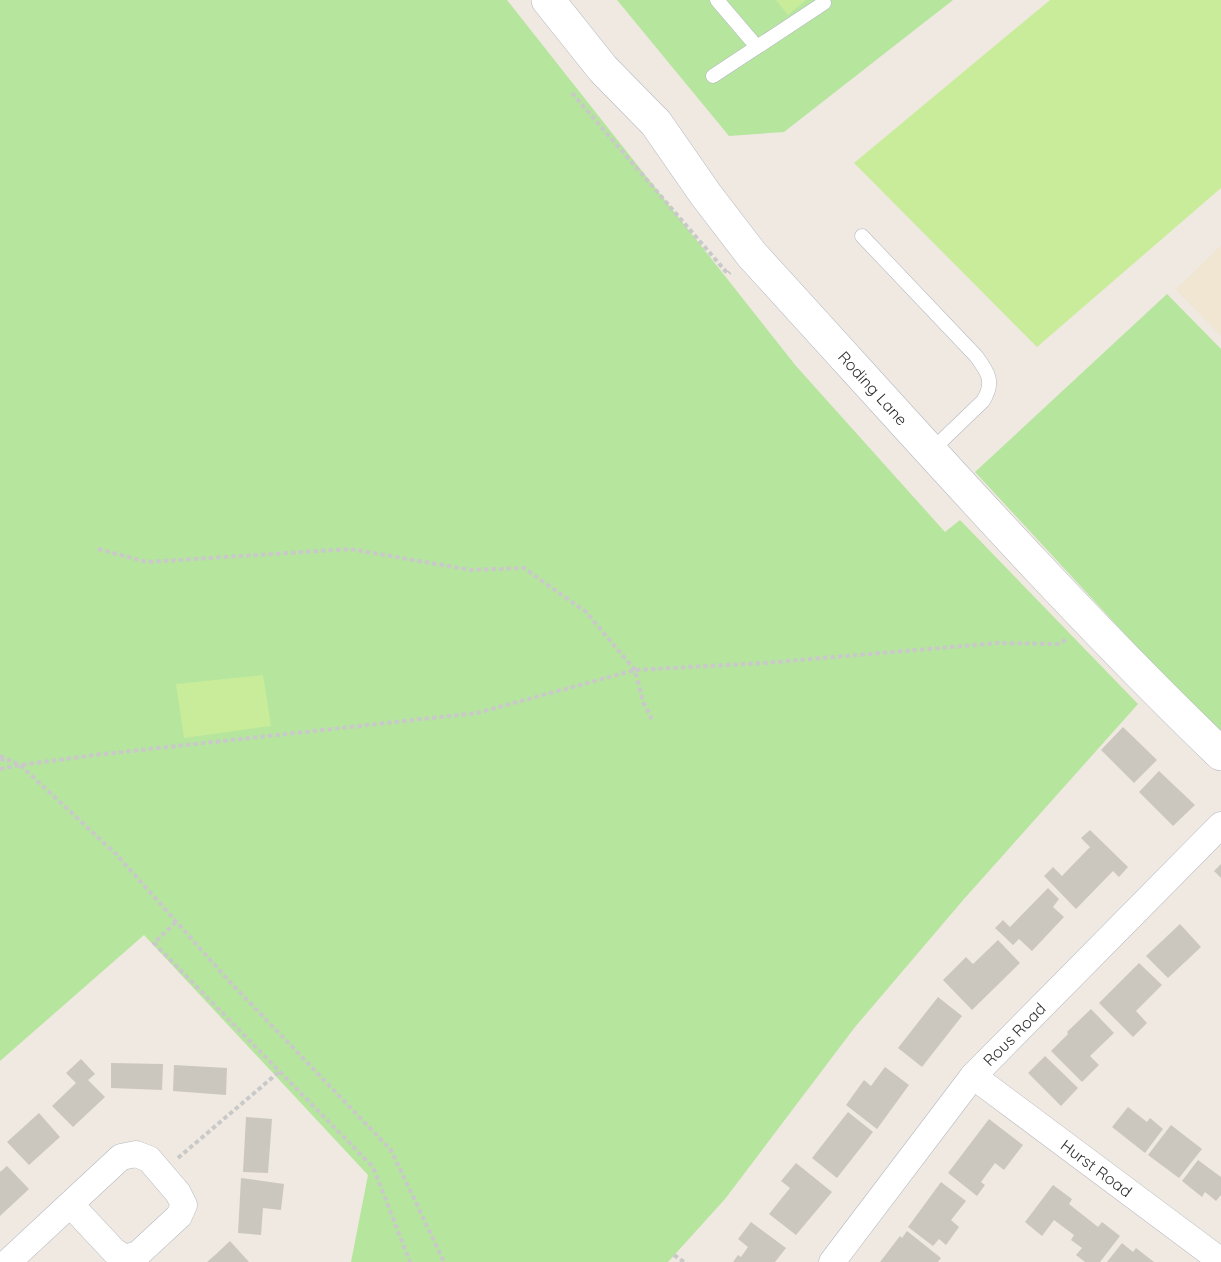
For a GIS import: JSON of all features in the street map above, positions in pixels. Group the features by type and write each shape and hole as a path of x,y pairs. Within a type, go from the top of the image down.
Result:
{"main road":[{"name":"Roding Lane","path":"548,0 603,69 656,123 706,195 744,244 1089,622 1221,754"}],"street":[{"name":"Rous Road","path":"832,1262 973,1076 1221,825"},
{"name":"Hurst Road","path":"973,1076 1221,1261"},
{"path":"8,1262 121,1157 136,1154 149,1159 178,1193 184,1205 179,1216 138,1254 125,1258 114,1251 71,1204"}],"lane":[{"path":"717,0 757,47"},
{"path":"713,76 824,3"},
{"path":"862,236 976,356 990,379 989,390 983,401 931,451"}],"path":[{"path":"572,93 728,274 744,244"},
{"path":"98,549 147,562 350,549 471,570 524,568 586,612 635,670 643,702 651,719"},
{"path":"0,769 477,713 635,670 764,663 998,644 1058,644 1073,636 1089,622"},
{"path":"0,758 21,765 117,855 229,981 391,1150 444,1262"},
{"path":"176,922 154,943 373,1167 410,1262"},
{"path":"161,1173 280,1071"},
{"path":"674,1255 684,1262"}],"shaded area":[{"path":"1221,246 1221,336 1176,289"}],"green space":[{"path":"0,0 507,0 796,366 945,532 960,520 1138,704 964,899 855,1027 725,1199 668,1262 351,1262 368,1175 144,935 0,1061"},
{"path":"617,0 953,0 784,132 729,136"},
{"path":"776,0 806,0 788,15"},
{"path":"1050,0 1221,0 1221,188 1037,347 854,163"},
{"path":"1167,294 1221,349 1221,732 1147,658 975,472"},
{"path":"263,675 271,726 184,738 176,684"}],"building":[{"path":"1123,727 1157,760 1134,783 1101,750"},
{"path":"1159,771 1195,805 1173,826 1139,792"},
{"path":"1090,830 1128,867 1119,877 1113,871 1076,909 1044,876 1053,867 1062,876 1090,847 1081,838"},
{"path":"1221,864 1221,878 1214,871"},
{"path":"1048,888 1059,899 1053,907 1064,917 1032,951 1019,939 1013,945 995,928 1003,920 1010,927"},
{"path":"1180,924 1201,947 1168,978 1146,956"},
{"path":"998,940 1020,963 972,1010 943,980 966,957 973,964"},
{"path":"1139,963 1162,985 1136,1011 1147,1023 1133,1037 1099,1003"},
{"path":"938,997 962,1016 922,1067 898,1048"},
{"path":"1091,1009 1114,1033 1090,1056 1099,1065 1082,1082 1051,1051"},
{"path":"1045,1056 1078,1088 1061,1106 1028,1073"},
{"path":"81,1059 95,1074 88,1080 105,1097 73,1127 52,1106 76,1083 66,1073"},
{"path":"111,1063 163,1064 162,1090 111,1088"},
{"path":"174,1065 227,1068 226,1095 173,1091"},
{"path":"885,1067 909,1085 877,1129 846,1105 864,1080 871,1086"},
{"path":"1128,1107 1147,1122 1150,1118 1163,1129 1145,1153 1112,1127"},
{"path":"848,1112 873,1132 837,1178 812,1158"},
{"path":"39,1113 60,1137 29,1165 7,1142"},
{"path":"246,1117 272,1119 268,1173 243,1172"},
{"path":"989,1119 1023,1145 1004,1170 995,1163 981,1182 985,1185 977,1196 948,1173"},
{"path":"1171,1125 1202,1149 1179,1178 1148,1155"},
{"path":"1198,1160 1221,1177 1221,1195 1216,1201 1205,1192 1202,1197 1182,1181"},
{"path":"796,1163 832,1192 796,1235 769,1214 790,1188 781,1181"},
{"path":"7,1166 29,1189 0,1216 0,1172"},
{"path":"241,1178 284,1184 281,1210 263,1208 261,1235 238,1233"},
{"path":"941,1182 966,1201 951,1220 959,1227 946,1245 939,1239 933,1246 908,1227"},
{"path":"1053,1185 1072,1199 1069,1204 1098,1227 1102,1222 1120,1236 1100,1262 1085,1262 1076,1255 1082,1248 1071,1240 1074,1235 1054,1220 1042,1236 1025,1222"},
{"path":"751,1222 786,1248 775,1262 733,1262 738,1255 741,1257 748,1247 738,1239"},
{"path":"907,1231 941,1258 938,1262 880,1262 900,1236 902,1238"},
{"path":"230,1241 249,1262 207,1262 215,1255"},
{"path":"1122,1243 1133,1252 1136,1248 1154,1262 1107,1262"}]}
